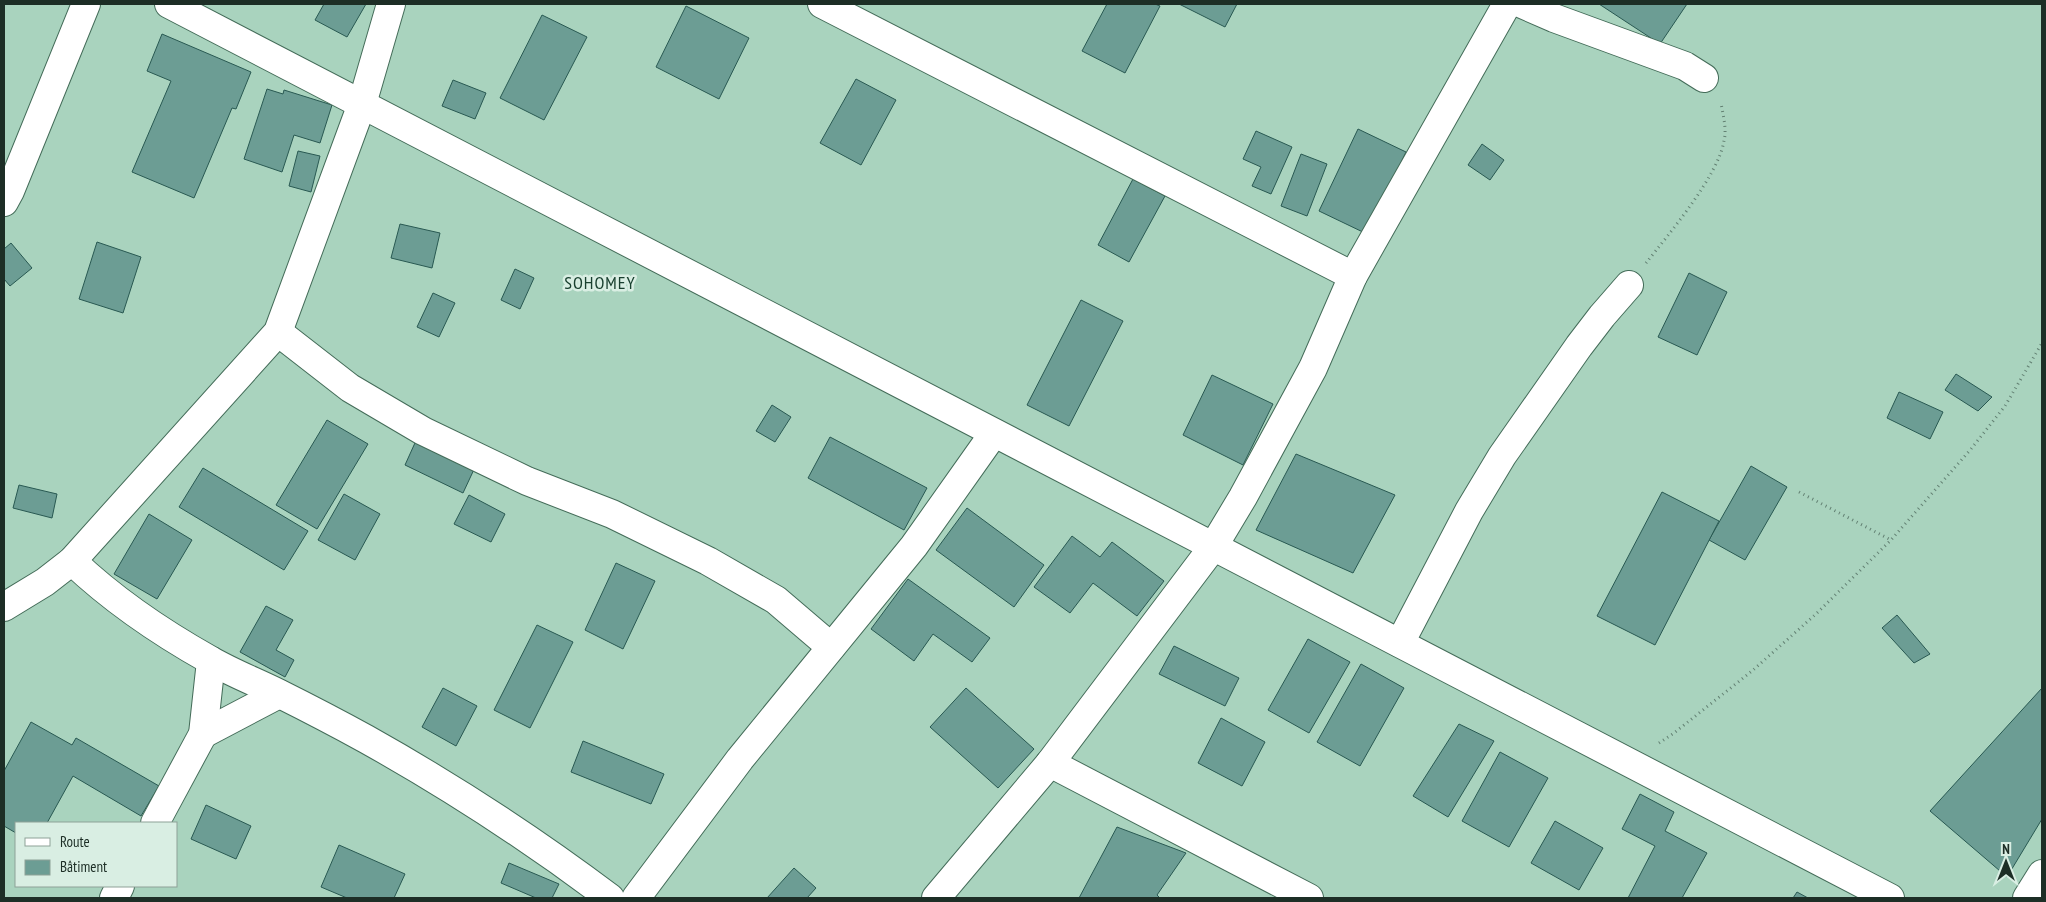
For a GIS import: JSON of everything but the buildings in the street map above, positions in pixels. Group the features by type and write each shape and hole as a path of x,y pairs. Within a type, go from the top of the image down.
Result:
{"street":[{"path":"4,202 10,192 86,4"},
{"path":"169,4 1890,898"},
{"path":"4,607 45,582 72,561 278,332 362,104 390,4"},
{"path":"822,4 1353,276"},
{"path":"936,898 1050,763 1214,547 1313,368 1353,276 1507,4"},
{"path":"1522,4 1554,18 1685,66 1704,78"},
{"path":"1400,643 1468,511 1502,456 1579,346 1629,285"},
{"path":"278,332 350,388 423,431 527,481 612,514 716,566 776,600 831,648"},
{"path":"636,898 718,788 914,546 994,433"},
{"path":"72,561 119,601 152,625 211,661 366,739 467,800 564,863 610,898"},
{"path":"156,822 203,734 211,661"},
{"path":"203,734 279,694"},
{"path":"1050,763 1309,898"},
{"path":"2027,898 2042,874"}],"path":[{"path":"1629,285 1692,202 1716,166 1725,140 1724,118 1719,95 1704,78"},
{"path":"1629,762 1674,733 1752,671 1816,614 1891,540 1971,449 1999,413 2042,342"},
{"path":"1799,492 1891,540"}],"district":[{"name":"SOHOMEY","path":"600,283"}]}
